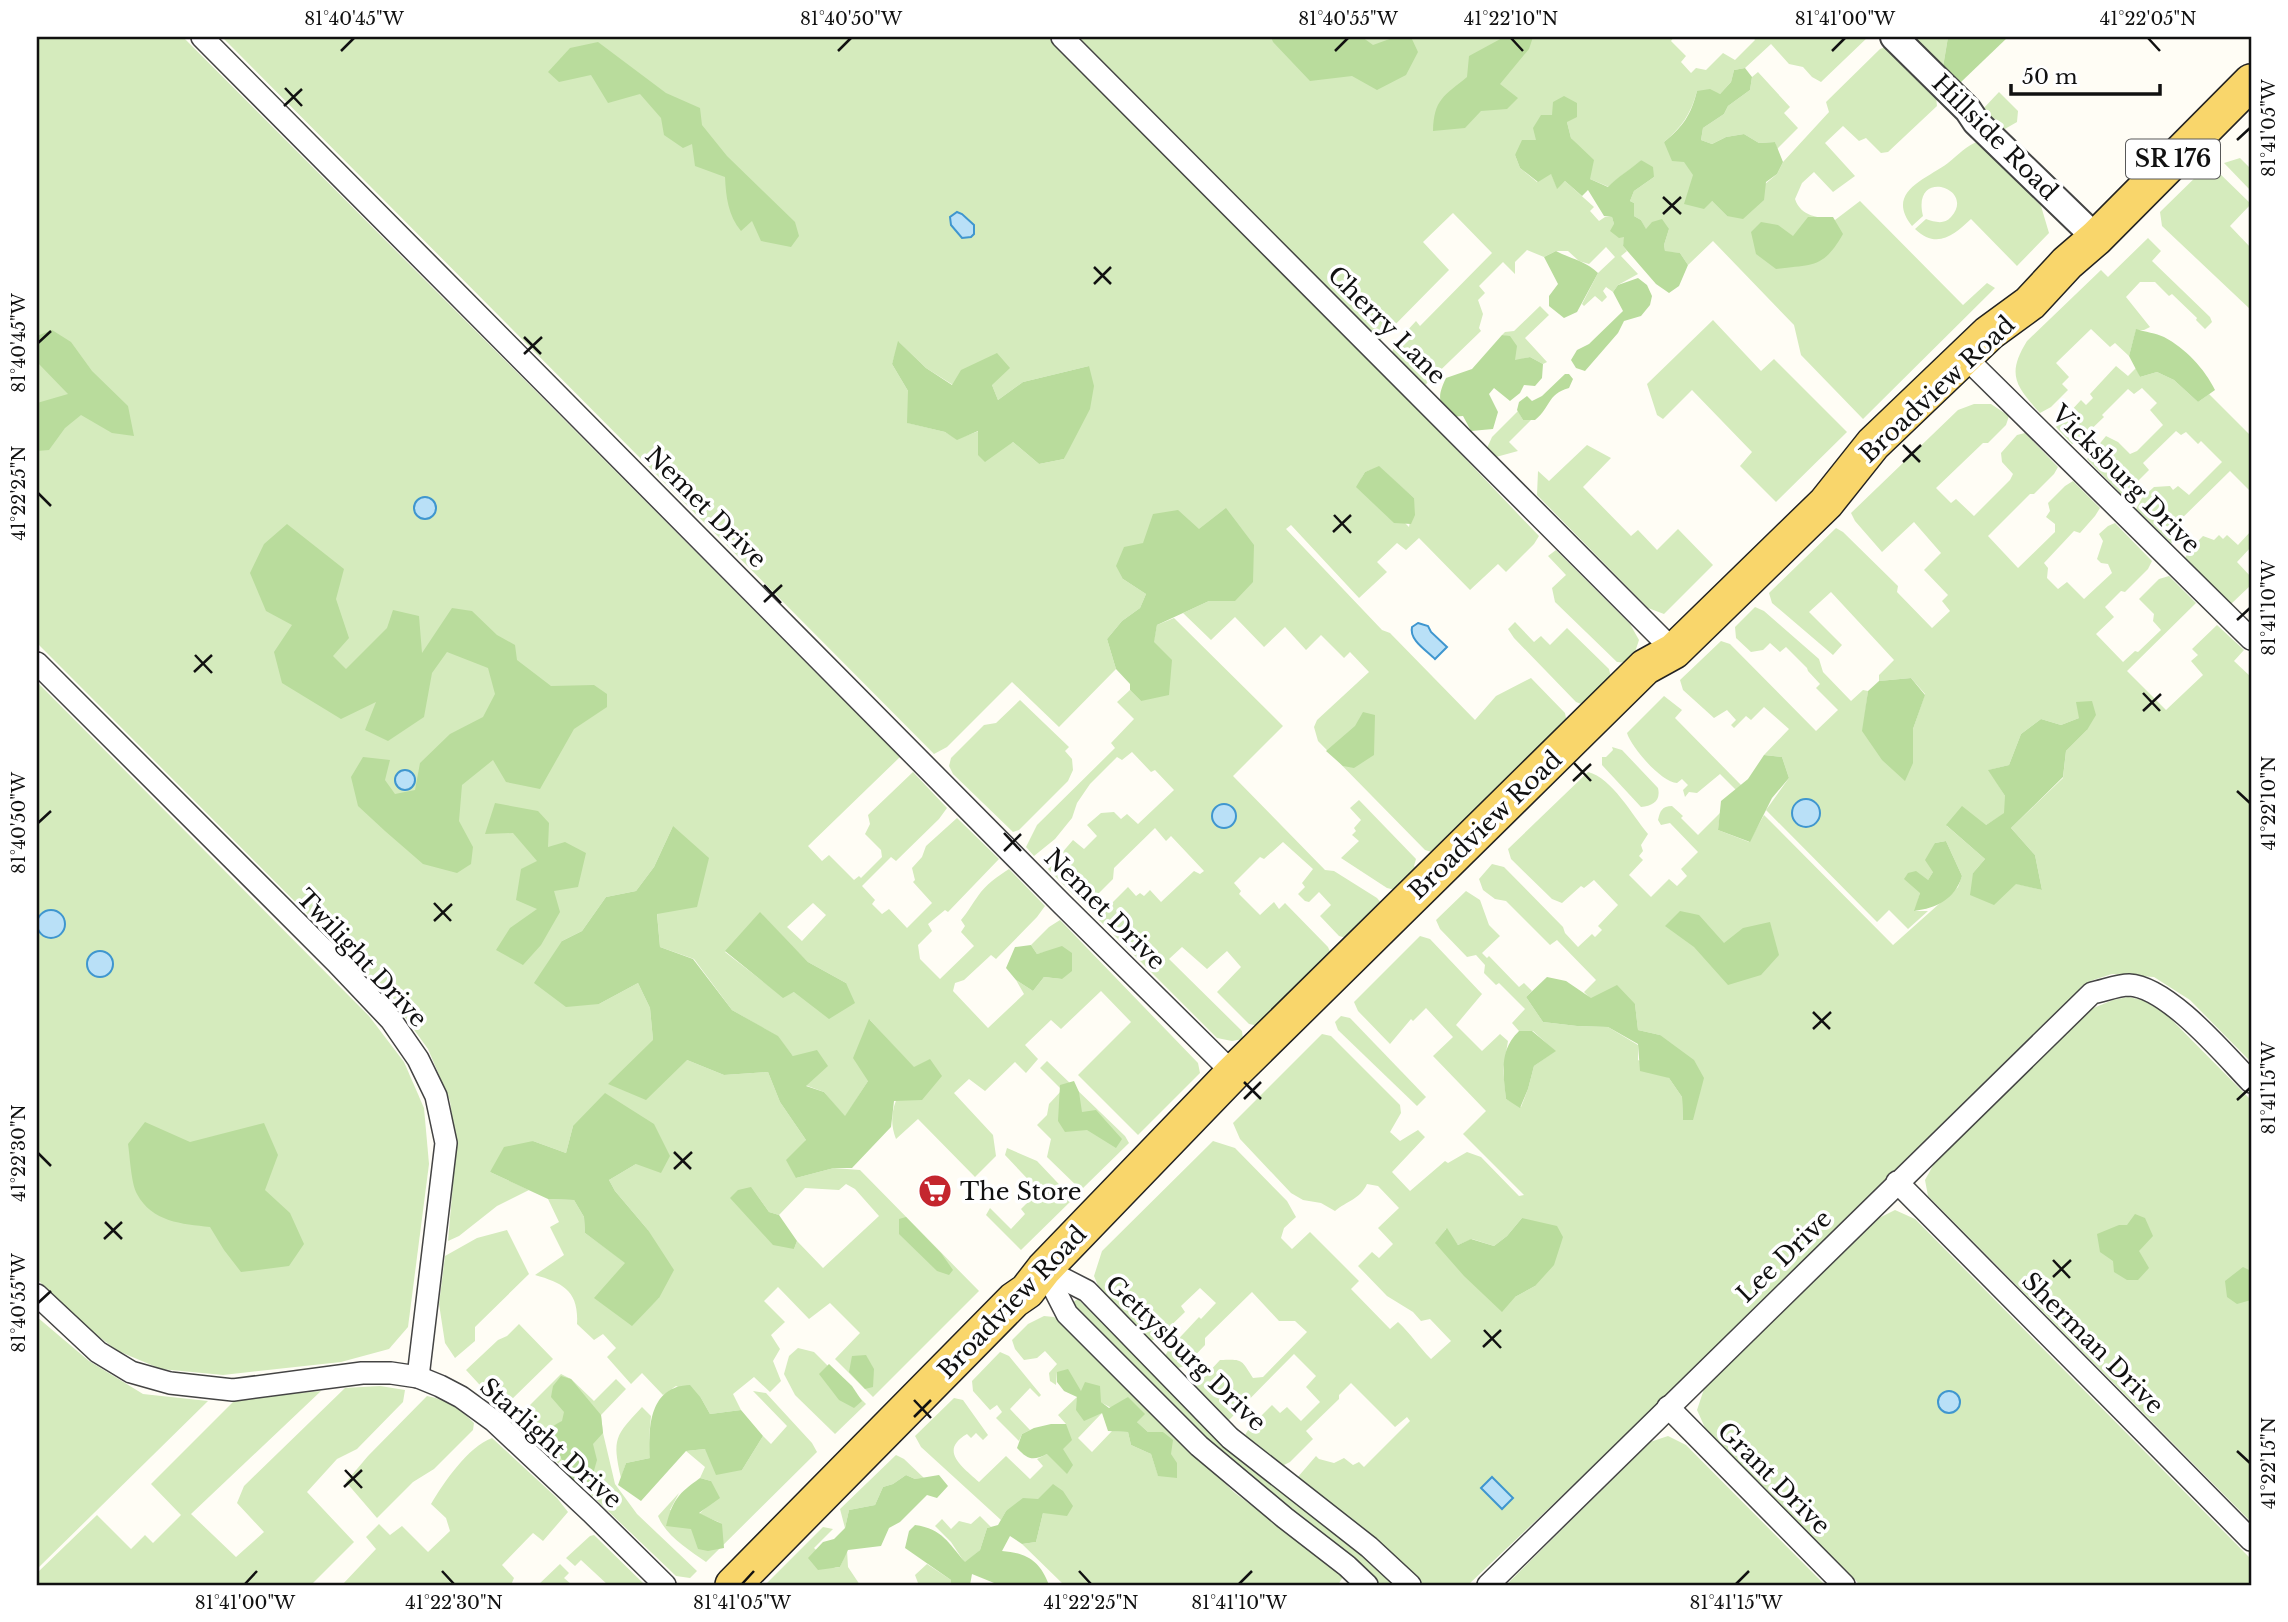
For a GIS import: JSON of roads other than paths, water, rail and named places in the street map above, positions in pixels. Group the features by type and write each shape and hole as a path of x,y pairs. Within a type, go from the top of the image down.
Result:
{"main road":[{"name":"Broadview Road","path":"733,1585 1005,1309 1027,1291 1044,1269 1233,1073 1637,674 1674,652 1826,503 1873,444 1989,333 2030,303 2067,262 2096,237 2251,82"}],"street":[{"name":"Nemet Drive","path":"202,37 1233,1073"},
{"name":"Cherry Lane","path":"1062,37 1674,652"},
{"name":"Hillside Road","path":"1894,37 1968,110 1976,122 2096,237"},
{"name":"Vicksburg Drive","path":"1964,356 2251,639"},
{"name":"Twilight Drive","path":"37,663 391,1020 418,1059 436,1096 446,1143 418,1377"},
{"name":"Lee Drive","path":"1488,1585 2092,993 2130,985 2161,995 2187,1017 2251,1082"},
{"name":"Sherman Drive","path":"1897,1182 2251,1540"},
{"path":"1044,1269 1067,1314 1199,1446 1367,1585"},
{"name":"Gettysburg Drive","path":"1044,1269 1087,1291 1230,1438 1369,1547 1410,1585"},
{"name":"Starlight Drive","path":"37,1295 98,1352 131,1372 170,1383 233,1390 362,1373 391,1373 418,1377 440,1385 494,1421 665,1585"},
{"name":"Grant Drive","path":"1668,1407 1844,1585"}],"water":[{"path":"957,212 974,225 974,234 971,237 962,238 951,225 950,217"},
{"path":"425,497 433,500 436,508 433,516 425,519 417,516 414,508 417,500"},
{"path":"1418,623 1428,626 1447,647 1435,659 1413,636 1412,627"},
{"path":"401,770 409,770 415,780 409,790 401,790 395,784 395,776"},
{"path":"1806,799 1816,803 1820,813 1816,823 1806,827 1796,823 1792,813 1796,803"},
{"path":"1224,804 1233,807 1236,816 1233,825 1224,828 1215,825 1212,816 1215,807"},
{"path":"51,910 61,914 65,924 61,934 51,938 41,934 37,924 41,914"},
{"path":"100,951 109,955 113,964 109,973 100,977 91,973 87,964 91,955"},
{"path":"1949,1391 1957,1394 1960,1402 1957,1410 1949,1413 1941,1410 1938,1402 1941,1394"},
{"path":"1492,1477 1513,1498 1502,1509 1481,1488"}],"place":[{"name":"The Store","path":"935,1191"}]}
